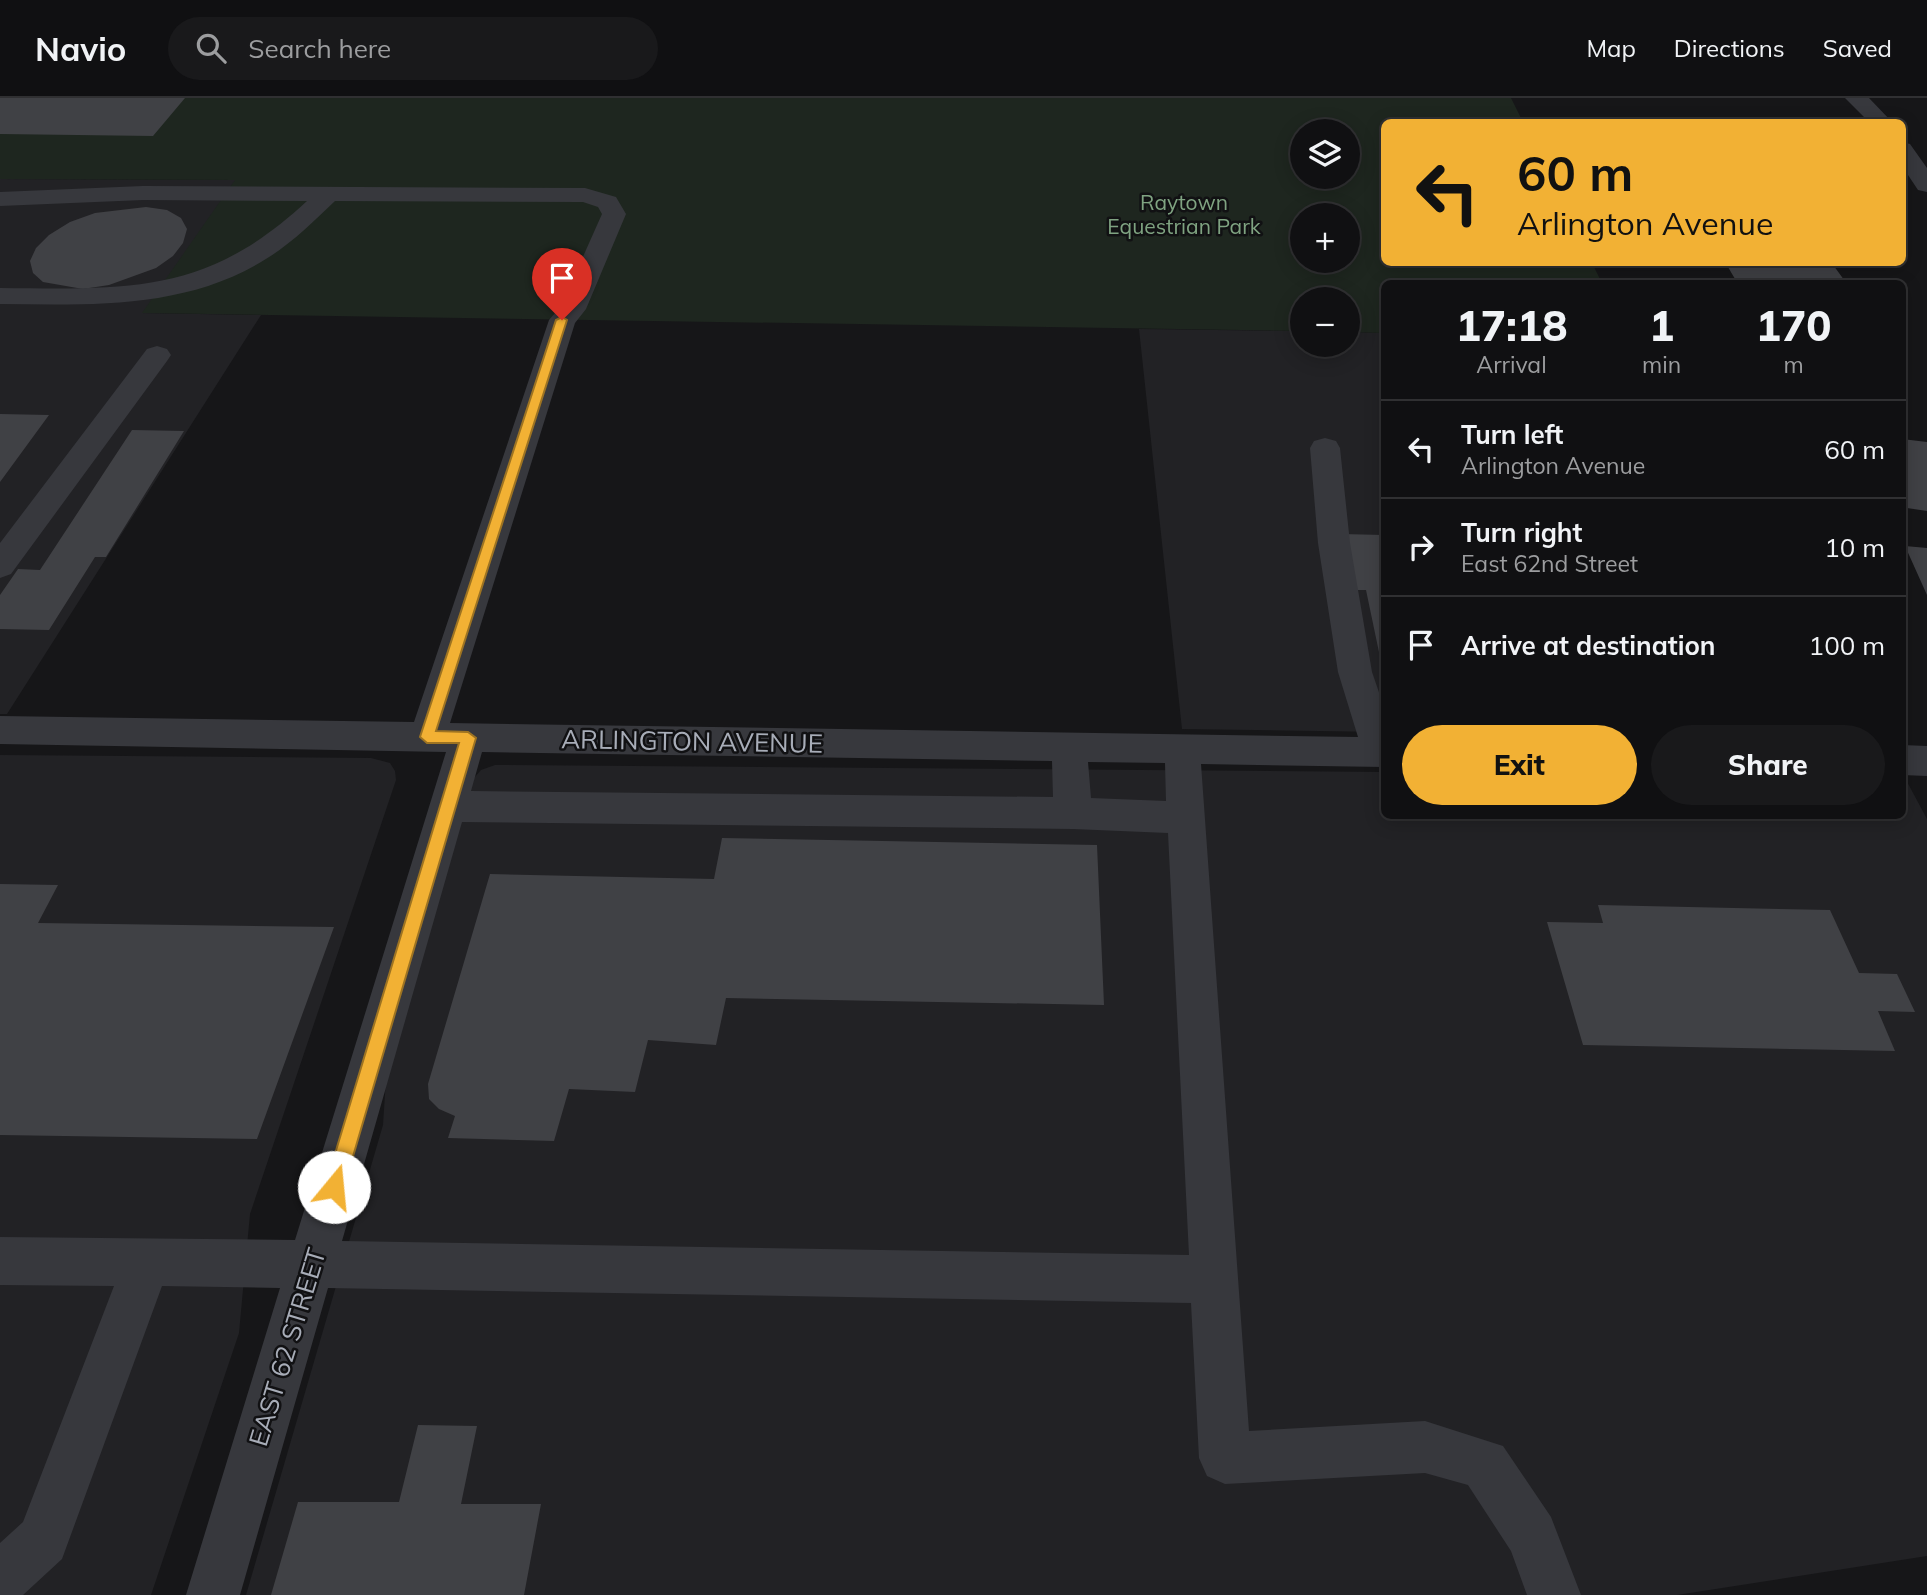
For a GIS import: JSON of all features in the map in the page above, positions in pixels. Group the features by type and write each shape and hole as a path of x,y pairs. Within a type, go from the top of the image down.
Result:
{"street":[{"path":"1856,98 1878,119"},
{"path":"1906,155 1927,186"},
{"path":"0,200 143,193 329,194"},
{"path":"0,296 143,295 196,282 232,270 283,237 329,194"},
{"name":"EAST 62 STREET","path":"213,1595 447,806 448,737 562,320 573,309 614,214 607,202 585,195 329,194"},
{"path":"0,566 157,355"},
{"path":"1325,448 1334,543 1355,672 1381,746"},
{"name":"ARLINGTON AVENUE","path":"0,730 1381,752"},
{"path":"1069,747 1073,813"},
{"path":"1182,749 1225,1458 1425,1447 1485,1464 1532,1536 1554,1595"},
{"path":"1906,760 1927,761"},
{"path":"447,806 1073,813 1186,818"},
{"path":"0,1261 1214,1279"},
{"path":"0,1579 43,1540 147,1262"}],"shaded area":[{"path":"0,179 236,180 143,313 261,315 7,714 0,714"},
{"path":"1139,329 1290,331 1290,357 1360,357 1360,332 1381,333 1381,732 1182,729"},
{"path":"0,755 371,758 390,763 395,771 396,780 250,1214 239,1333 151,1595 0,1595"},
{"path":"495,765 1381,772 1381,819 1906,819 1906,780 1927,819 1927,1556 1677,1595 246,1595 383,1125 387,1063 474,778 481,770"}],"green space":[{"name":"Raytown Equestrian Park","path":"0,98 1511,98 1522,119 1381,119 1381,266 1594,266 1600,280 1381,280 1381,333 1360,332 1360,287 1290,287 1290,331 142,313 235,180 0,179"}],"building":[{"path":"0,98 185,98 153,136 0,134"},
{"path":"1703,117 1757,119 1705,119"},
{"path":"146,207 167,210 181,218 187,229 183,243 173,256 156,268 109,285 83,289 43,282 33,273 30,261 36,248 49,235 70,222 95,213"},
{"path":"1727,266 1834,266 1844,280 1736,280"},
{"path":"0,414 49,415 0,482"},
{"path":"132,430 184,431 106,557 95,557 49,630 0,629 0,595 18,569 40,570"},
{"path":"1906,439 1927,442 1927,511 1907,508"},
{"path":"1341,534 1381,535 1381,657 1366,590 1352,590"},
{"path":"1906,546 1927,548 1927,595 1906,548"},
{"path":"722,838 1097,845 1104,1005 726,998 716,1045 648,1040 635,1092 569,1089 554,1141 448,1138 455,1116 439,1109 429,1099 428,1084 490,874 714,879"},
{"path":"0,884 58,885 38,923 334,927 257,1139 0,1135"},
{"path":"1598,905 1830,910 1859,973 1897,974 1915,1012 1878,1011 1895,1051 1583,1045 1547,922 1603,923"},
{"path":"418,1425 477,1426 461,1504 541,1504 524,1595 271,1595 298,1502 399,1502"}],"route":[{"path":"334,1187 468,738 427,737 562,320"}]}
